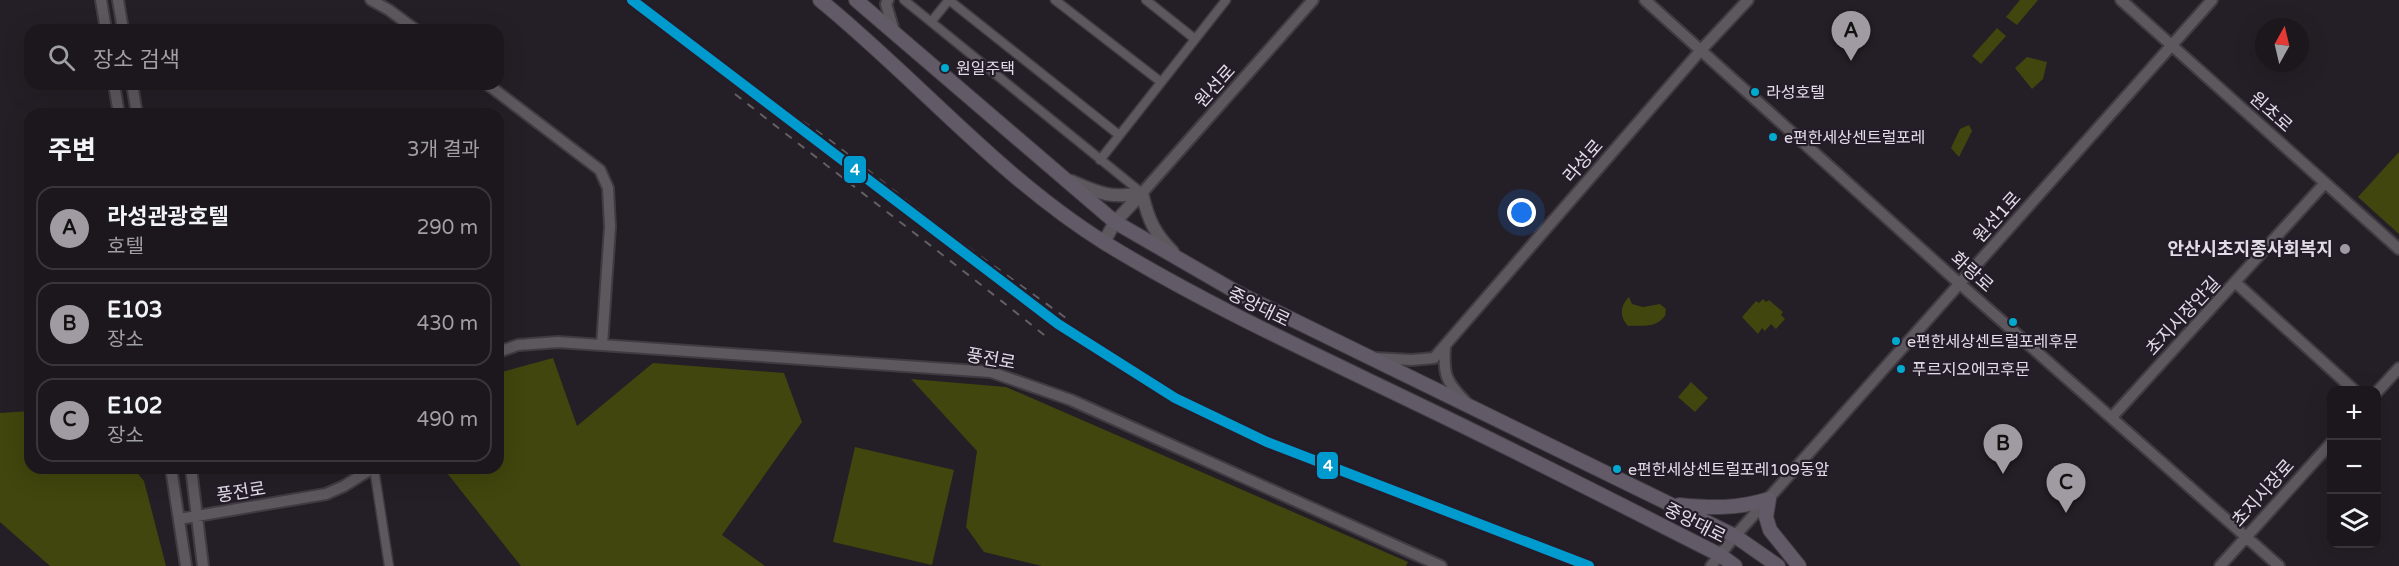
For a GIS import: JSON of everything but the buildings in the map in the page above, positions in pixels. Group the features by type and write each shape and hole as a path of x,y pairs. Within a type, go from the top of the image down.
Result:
{"main road":[{"name":"중앙대로","path":"820,0 852,26 1030,190 1104,242 1225,311 1481,434 1715,561 1735,566"},
{"name":"중앙대로","path":"856,0 1115,222 1238,293 1735,536 1778,566"},
{"path":"1060,176 1097,194 1125,197 1142,193"},
{"path":"1104,242 1115,222 1142,193"},
{"path":"1142,193 1148,219 1159,239 1180,259"},
{"path":"1668,504 1710,508 1738,507 1769,499 1766,517 1770,530 1799,566"}],"street":[{"path":"101,0 105,24"},
{"path":"118,0 122,24"},
{"path":"371,0 389,9 408,24"},
{"path":"888,0 886,4 895,34"},
{"path":"904,0 1142,193"},
{"path":"931,22 948,0 1119,135"},
{"path":"1055,0 1161,82"},
{"path":"1146,0 1195,39"},
{"path":"1100,160 1226,0"},
{"name":"원선로","path":"1142,193 1313,0"},
{"name":"화랑로","path":"1645,0 1960,284 2279,566"},
{"name":"라성로","path":"1445,346 1701,50 1748,0"},
{"name":"원초로","path":"2121,0 2399,249"},
{"name":"원선1로","path":"1715,561 2212,0"},
{"path":"115,90 118,108"},
{"path":"133,90 136,108"},
{"path":"495,90 600,170 608,188 610,227 602,345"},
{"name":"초지시장안길","path":"2112,417 2325,183"},
{"path":"2236,283 2350,386"},
{"name":"풍전로","path":"504,350 519,345 558,342 991,372 1071,400 1441,566"},
{"path":"1374,358 1412,360 1434,358 1445,346"},
{"path":"1445,346 1443,369 1451,388 1470,406"},
{"path":"2381,388 2399,368"},
{"name":"초지시장로","path":"2220,566 2327,446"},
{"path":"172,474 186,566"},
{"path":"191,474 203,566"},
{"name":"풍전로","path":"179,519 326,494 364,474"},
{"path":"375,474 389,566"}],"green space":[{"path":"2020,0 2038,0 2017,25 2006,17"},
{"path":"1997,28 2006,36 1981,64 1972,56"},
{"path":"2027,57 2047,62 2043,79 2032,89 2015,68"},
{"path":"1969,125 1972,131 1959,157 1951,148 1960,129"},
{"path":"2399,152 2399,234 2358,197"},
{"path":"1629,297 1632,304 1643,307 1660,304 1666,309 1665,316 1653,325 1628,326 1623,319 1622,311"},
{"path":"1763,299 1766,302 1769,300 1783,312 1781,315 1785,319 1776,329 1771,324 1765,331 1762,328 1758,334 1742,317 1756,301 1759,303"},
{"path":"553,358 577,426 653,363 784,373 802,422 722,535 765,566 521,566 448,474 504,474 504,371"},
{"path":"911,379 1006,387 1408,562 1406,566 1042,566 984,552 966,527 977,451"},
{"path":"1691,382 1708,398 1695,412 1678,397"},
{"path":"24,411 24,474 138,474 144,481 166,566 50,566 0,522 0,413"},
{"path":"855,447 954,470 932,565 833,542"}],"railway":[{"path":"735,94 1049,339"},
{"path":"763,94 831,141 944,230 1066,318"}],"transit line":[{"name":"4","path":"632,0 1058,324 1175,398 1267,442 1589,566"}],"place":[{"name":"라성관광호텔","path":"1851,61"},
{"name":"원일주택","path":"945,68"},
{"name":"라성호텔","path":"1755,92"},
{"name":"e편한세상센트럴포레","path":"1773,137"},
{"name":"안산시초지종사회복지","path":"2345,249"},
{"name":"e편한세상센트럴포레후문","path":"1896,341"},
{"name":"푸르지오에코후문","path":"1901,369"},
{"name":"e편한세상센트럴포레109동앞","path":"1617,469"},
{"name":"E103","path":"2003,474"},
{"name":"E102","path":"2066,513"}]}
